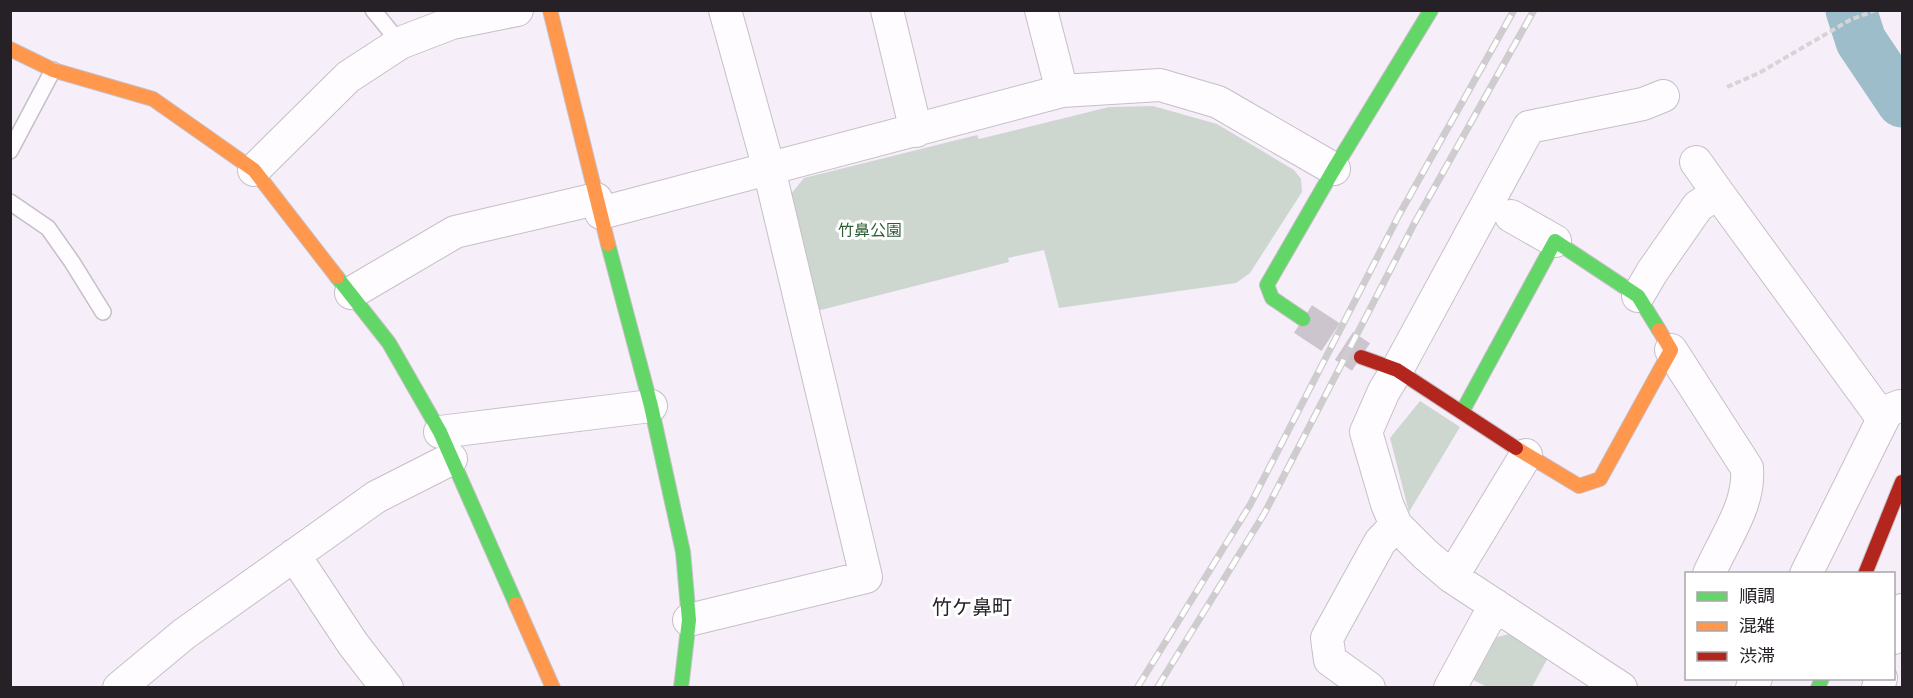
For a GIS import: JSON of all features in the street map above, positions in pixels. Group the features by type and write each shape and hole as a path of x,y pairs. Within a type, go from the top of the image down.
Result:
{"street":[{"path":"254,170 348,77 400,43 452,23 517,10"},
{"path":"550,10 598,206 651,406 683,552 689,620 681,687"},
{"path":"689,620 866,577 769,169 725,10"},
{"path":"887,10 916,131"},
{"path":"1041,10 1062,91"},
{"path":"1303,318 1272,298 1267,285 1428,11"},
{"path":"10,49 53,70 153,99 254,170 389,343 446,445 552,687"},
{"path":"351,293 455,232 598,206 769,169 1062,91 1160,85 1218,102 1334,169"},
{"path":"1616,686 1452,577 1396,525 1387,504 1366,432 1384,390 1529,127 1643,104 1663,96"},
{"path":"1696,162 1718,193 1893,413 1807,572"},
{"path":"1638,296 1698,206 1718,193"},
{"path":"1511,216 1638,296 1747,468 1748,483 1744,500 1710,572"},
{"path":"1462,412 1554,241"},
{"path":"1361,357 1397,370 1526,455 1579,486 1600,479 1671,350"},
{"path":"119,687 183,634 446,445 651,406"},
{"path":"1452,577 1526,455"},
{"path":"1865,572 1902,482"},
{"path":"1369,687 1330,660 1327,638 1380,542 1396,525"},
{"path":"294,555 353,644 387,687"},
{"path":"1450,687 1495,605"}],"lane":[{"path":"373,10 400,43"},
{"path":"10,151 53,70"},
{"path":"10,202 48,228 103,312"}],"path":[{"path":"1727,87 1759,73 1850,21 1876,10"}],"green space":[{"name":"竹鼻公園","path":"1153,106 1217,124 1294,170 1301,179 1302,192 1250,273 1236,283 1059,308 1044,250 1008,258 1009,262 813,312 786,200 804,178 977,135 979,139 1109,107"},
{"path":"1420,401 1460,427 1409,512 1390,438"},
{"path":"1513,633 1549,656 1532,687 1487,687 1469,678 1490,639"}],"waterway":[{"path":"1851,10 1861,41 1902,102"}],"tunnel":[{"path":"1303,319 1361,357"}],"railway":[{"path":"1137,688 1250,505 1399,215 1514,10"},
{"path":"1157,688 1264,514 1414,224 1534,10"}],"traffic: fast":[{"path":"1303,319 1272,298 1267,285 1334,169 1431,10"},
{"path":"1462,412 1555,241 1638,296 1659,330"},
{"path":"608,244 651,406 683,552 689,620 681,688"},
{"path":"337,277 389,343 440,432 516,604"},
{"path":"1818,688 1821,680"}],"traffic: slow":[{"path":"550,10 608,244"},
{"path":"10,49 53,70 153,99 254,170 337,277"},
{"path":"1516,448 1579,486 1600,479 1671,350 1659,330"},
{"path":"516,604 553,688"}],"traffic: jam":[{"path":"1361,357 1397,370 1516,448"},
{"path":"1866,572 1902,482"}],"district":[{"name":"竹ケ鼻町","path":"972,607"}]}
